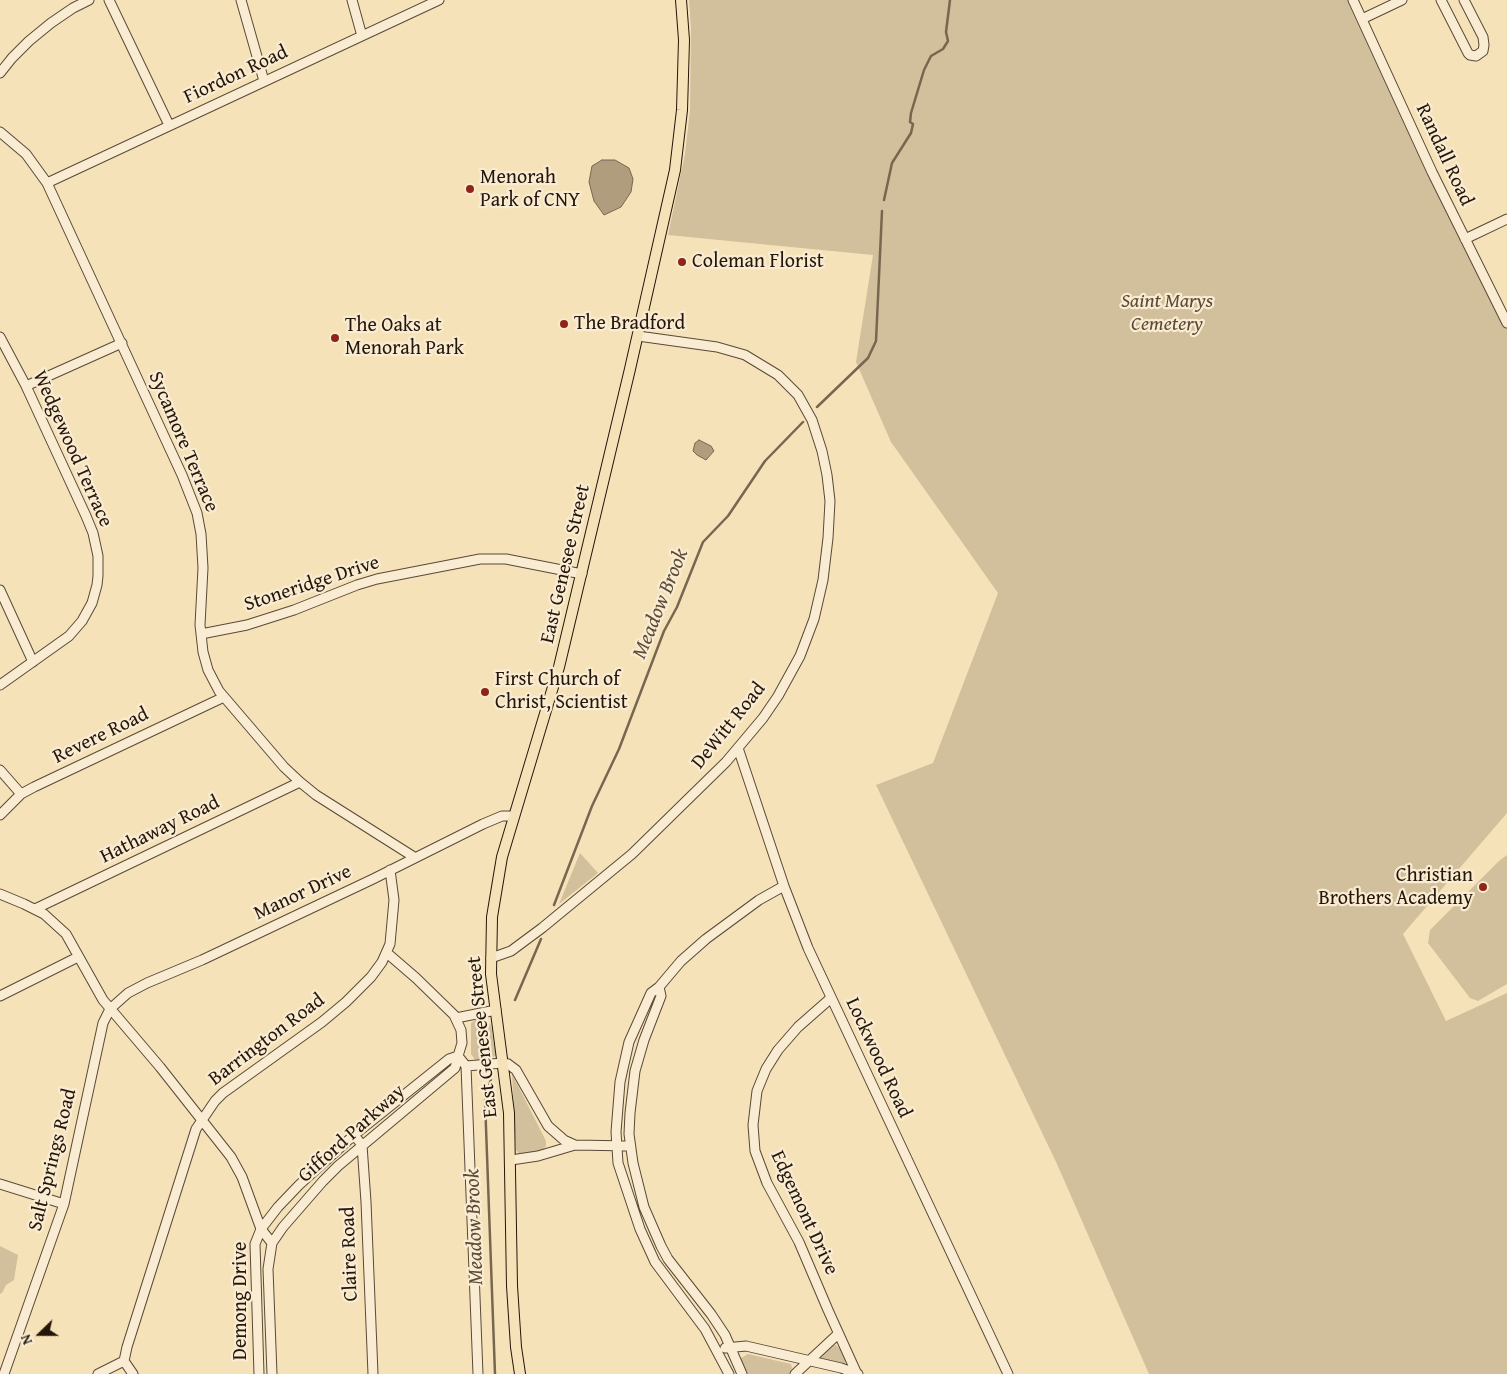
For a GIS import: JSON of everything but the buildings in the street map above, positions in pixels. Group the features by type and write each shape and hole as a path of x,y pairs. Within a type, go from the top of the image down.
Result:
{"main road":[{"name":"East Genesee Street","path":"520,1374 516,1348 512,1286 509,1113 491,958 492,917 497,883 513,816 559,667 582,574 638,336 678,153 684,56 684,19 681,0"}],"street":[{"path":"0,73 29,41 51,23 89,0"},
{"path":"109,0 169,125"},
{"path":"241,0 264,81"},
{"path":"352,0 362,36"},
{"name":"Fiordon Road","path":"47,183 440,0"},
{"name":"Randall Road","path":"1353,0 1432,172 1507,323"},
{"path":"1362,19 1402,0"},
{"path":"1441,0 1468,53 1476,56 1483,51 1483,37 1464,0"},
{"name":"Sycamore Terrace","path":"0,132 26,154 47,183 122,343 182,475 197,513 201,534 203,568 201,634 208,670 224,697 284,767 300,782 316,795 414,857"},
{"path":"1465,239 1507,220"},
{"name":"DeWitt Road","path":"491,958 511,951 632,854 701,787 738,748 763,718 778,696 800,656 814,619 823,580 830,501 822,451 804,402 778,375 745,355 717,347 638,336"},
{"name":"Wedgewood Terrace","path":"0,338 26,386 86,516 93,533 98,556 97,585 92,603 82,620 69,636 0,685"},
{"path":"26,386 122,343"},
{"name":"Stoneridge Drive","path":"201,634 256,622 377,579 480,559 506,558 582,574"},
{"path":"0,590 34,662"},
{"name":"Revere Road","path":"0,815 22,794 224,697"},
{"name":"Lockwood Road","path":"738,748 784,886 808,948 1008,1374"},
{"path":"0,770 22,794"},
{"name":"Hathaway Road","path":"35,909 300,782"},
{"name":"Manor Drive","path":"110,1009 128,993 147,983 202,960 502,816 513,816"},
{"name":"Barrington Road","path":"124,1361 193,1138 201,1119 223,1093 322,1022 346,1002 371,977 387,953 392,936 394,900 390,870"},
{"path":"729,1374 695,1314 655,1262 640,1229 618,1163 616,1132 620,1082 629,1042 650,993 659,987 681,961 706,939 759,900 784,886"},
{"name":"Demong Drive","path":"0,894 44,914 66,934 96,990 110,1009 231,1157 242,1177 261,1229 272,1243 268,1269 272,1374"},
{"path":"387,953 416,978 456,1018 496,1010"},
{"path":"0,996 78,957"},
{"path":"659,987 661,996 644,1040 635,1072 630,1113 630,1146 644,1207 661,1246 668,1260 711,1314 725,1335 742,1374"},
{"name":"Edgemont Drive","path":"831,998 798,1027 778,1050 766,1069 757,1091 753,1125 757,1158 799,1242 857,1374"},
{"name":"Salt Springs Road","path":"4,1374 64,1204 103,1024 110,1009"},
{"name":"Gifford Parkway","path":"272,1243 283,1226 323,1180 455,1068 462,1043 461,1030 456,1018"},
{"path":"458,1056 466,1066 478,1374"},
{"name":"Gifford Parkway","path":"261,1229 278,1207 299,1185 354,1135 449,1059 458,1056"},
{"path":"466,1066 508,1064 516,1070 529,1090 548,1126 564,1140 575,1145"},
{"path":"354,1135 362,1146"},
{"path":"511,1160 538,1156 575,1145 630,1146"},
{"name":"Claire Road","path":"362,1146 373,1374"},
{"path":"0,1184 64,1204"},
{"name":"Demong Drive","path":"259,1374 255,1244 261,1229"},
{"path":"795,1374 838,1334"},
{"path":"717,1350 746,1346 808,1360 857,1374"},
{"path":"98,1374 124,1361 132,1374"}],"green space":[{"name":"Saint Marys Cemetery","path":"689,0 1353,0 1507,323 1507,813 1403,934 1446,1021 1507,993 1507,1374 1149,1374 1057,1164 876,785 933,763 998,593 891,442 856,362 873,255 668,235 685,154 690,110 691,30"},
{"path":"580,853 598,873 559,904"},
{"name":"Christian Brothers Academy","path":"1507,855 1507,984 1478,1001 1470,998 1428,943 1430,930"},
{"path":"485,1019 491,1025 496,1056 476,1061 471,1054 471,1023 475,1020"},
{"path":"512,1074 546,1141 546,1146 537,1154 520,1155 516,1150"},
{"path":"0,1246 18,1255 14,1280 6,1285 0,1294"},
{"path":"833,1345 840,1349 846,1361 844,1364 817,1360"},
{"path":"748,1354 791,1364 792,1368 789,1374 745,1374 739,1361"}],"shaded area":[{"path":"602,160 615,160 629,168 633,179 631,192 621,207 604,215 594,201 589,182 592,166"},
{"path":"699,440 711,446 714,451 706,460 693,451 695,443"}],"waterway":[{"name":"Meadow Brook","path":"884,200 892,163 911,133 913,124 910,122 911,113 924,70 931,56 943,49 948,41 946,32 950,0"},
{"name":"Meadow Brook","path":"817,407 868,358 876,341 882,211"},
{"name":"Meadow Brook","path":"554,905 592,806 619,749 664,631 677,607 703,542 728,516 765,461 803,422"},
{"name":"Meadow Brook","path":"515,1000 541,939"},
{"name":"Meadow Brook","path":"491,1079 485,1100 495,1374"}],"place":[{"name":"Menorah Park of CNY","path":"470,189"},
{"name":"Coleman Florist","path":"682,262"},
{"name":"The Bradford","path":"564,324"},
{"name":"The Oaks at Menorah Park","path":"335,338"},
{"name":"First Church of Christ, Scientist","path":"485,692"},
{"name":"Christian Brothers Academy","path":"1483,887"}]}
